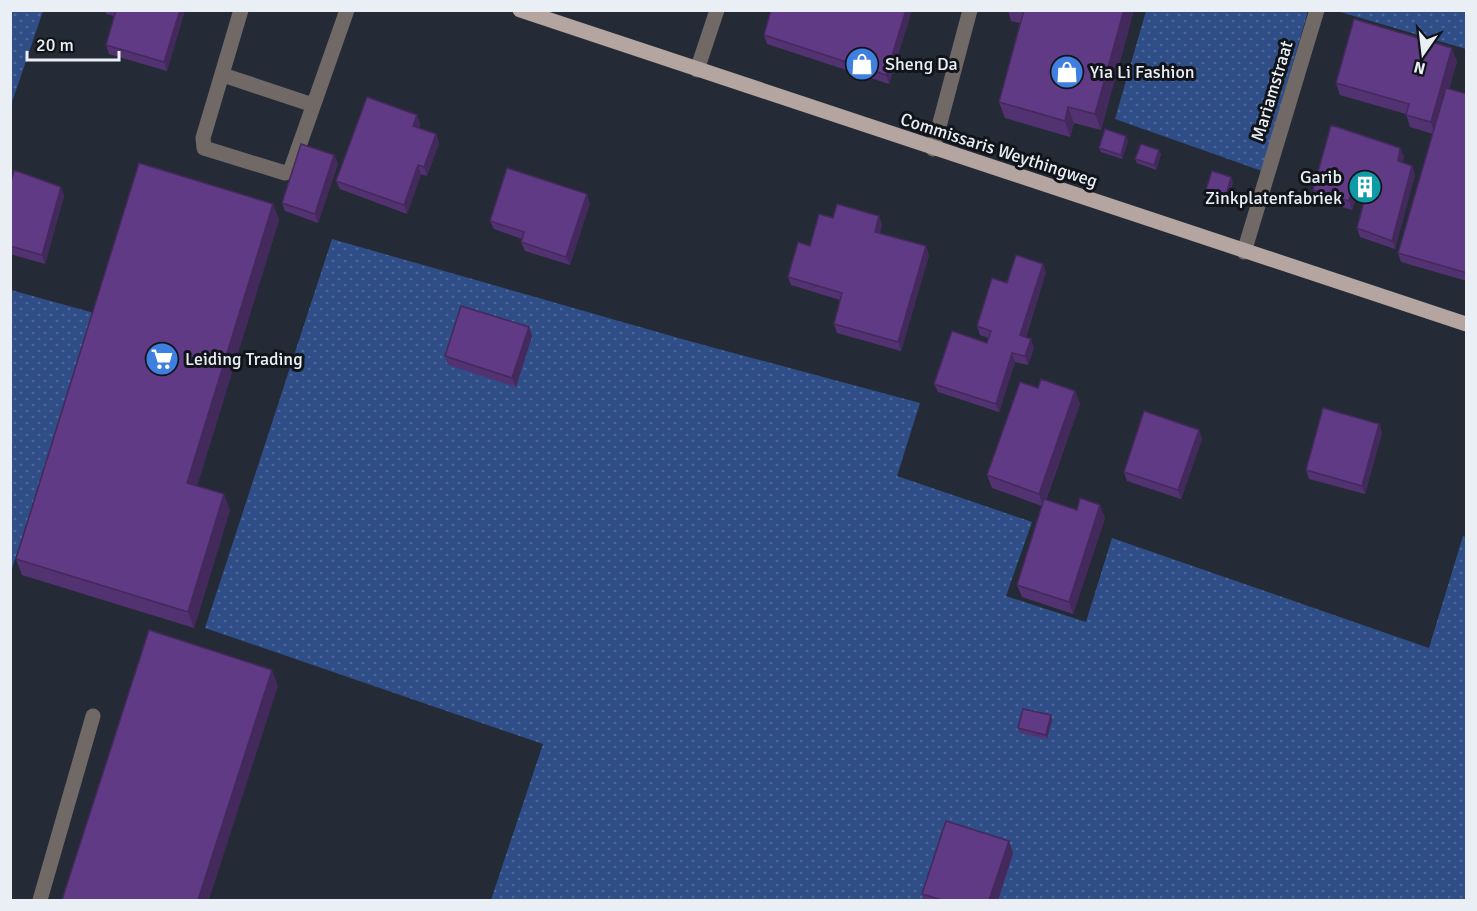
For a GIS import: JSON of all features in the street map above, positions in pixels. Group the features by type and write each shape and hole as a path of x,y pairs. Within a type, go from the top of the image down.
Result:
{"main road":[{"name":"Commissaris Weythingweg","path":"520,10 541,14 697,70 1467,324"}],"lane":[{"path":"241,10 203,138 207,151 288,173 347,10"},
{"path":"697,70 717,10"},
{"path":"933,149 970,10"},
{"name":"Mariamstraat","path":"1244,252 1317,10"},
{"path":"223,75 313,105"},
{"path":"40,900 93,716"}],"shaded area":[{"path":"10,11 43,11 11,105"},
{"path":"1146,11 1308,11 1262,171 1115,119"},
{"path":"1337,11 1466,11 1466,49"},
{"path":"332,239 689,341 920,403 897,476 1032,522 1006,596 1086,622 1112,538 1429,648 1463,536 1466,537 1466,900 491,900 543,744 205,628"},
{"path":"11,290 94,313 11,572"}],"building":[{"path":"116,10 180,10 164,62 106,45"},
{"name":"Sheng Da","path":"771,10 906,10 886,75 764,35"},
{"name":"Yia Li Fashion","path":"1024,10 1124,10 1095,114 1068,107 1065,121 999,102"},
{"path":"1354,19 1452,48 1431,122 1406,115 1409,104 1336,83"},
{"path":"1446,88 1467,94 1467,273 1398,253"},
{"path":"367,97 417,115 413,126 436,134 424,167 418,165 404,205 336,181"},
{"name":"Garib Zinkplatenfabriek","path":"1331,125 1400,148 1398,161 1412,166 1392,241 1357,228 1365,198 1352,192 1349,201 1313,190"},
{"path":"1105,129 1126,136 1121,155 1099,148"},
{"path":"301,144 334,155 315,214 282,203"},
{"path":"1141,144 1159,150 1154,165 1135,159"},
{"name":"Leiding Trading","path":"139,163 273,204 187,483 224,494 188,612 16,559"},
{"path":"507,168 587,194 566,257 521,242 524,232 490,221"},
{"path":"14,170 61,187 42,255 10,246 10,179 12,179"},
{"path":"1212,171 1231,177 1224,202 1204,196"},
{"path":"837,204 879,216 875,232 926,246 898,342 834,324 842,293 788,277 798,242 810,246 819,214 833,218"},
{"path":"1016,255 1043,264 1020,335 1031,339 1025,356 1012,353 996,404 934,384 952,331 987,343 991,331 977,326 992,278 1007,283"},
{"path":"461,306 529,327 512,378 445,356"},
{"path":"1041,379 1075,391 1039,494 987,475 1020,382 1038,388"},
{"path":"1323,408 1379,424 1362,486 1306,470"},
{"path":"1144,411 1199,430 1178,490 1124,472"},
{"path":"1080,498 1100,505 1069,602 1017,585 1044,499 1077,510"},
{"path":"149,630 272,670 198,900 62,900"},
{"path":"1023,709 1051,715 1046,735 1018,728"},
{"path":"946,821 1009,841 989,900 942,900 922,894"}],"place":[{"name":"Sheng Da","path":"862,64"},
{"name":"Yia Li Fashion","path":"1067,72"},
{"name":"Garib Zinkplatenfabriek","path":"1365,187"},
{"name":"Leiding Trading","path":"162,359"}]}
